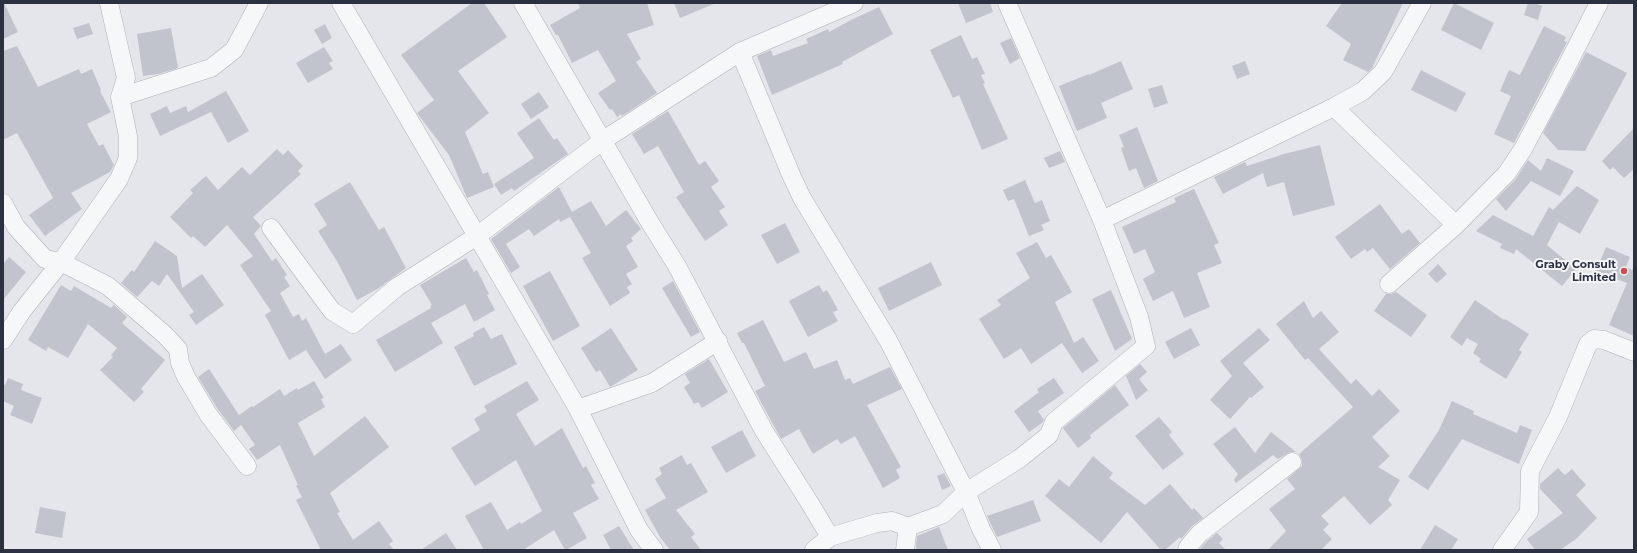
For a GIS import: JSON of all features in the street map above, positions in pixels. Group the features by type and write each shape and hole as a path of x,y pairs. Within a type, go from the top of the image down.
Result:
{"street":[{"path":"3,340 22,311 60,262 119,179 128,158 128,136 120,97 126,78 109,3"},
{"path":"120,97 211,68 234,50 259,3"},
{"path":"341,3 578,410 639,530 654,550"},
{"path":"524,3 648,221 677,266 764,431 812,505 830,538"},
{"path":"271,228 332,311 353,324 397,288 478,236 602,141 740,52 854,3"},
{"path":"814,550 830,538 885,522 892,521 908,527 943,514 966,492 1019,459 1049,435 1054,422 1058,418 1146,346 1139,317 1102,220 1006,3"},
{"path":"1102,220 1334,107 1363,91 1383,72 1422,3"},
{"path":"1389,284 1456,226 1507,173 1523,149 1599,3"},
{"path":"740,52 802,198 888,340 966,492 981,530 992,550"},
{"path":"1334,107 1456,226"},
{"path":"3,203 16,227 46,259 60,262 108,286 165,335 178,349 180,363 186,377 208,414 247,466"},
{"path":"1502,550 1529,512 1530,471 1558,417 1588,344 1594,339 1604,340 1634,352"},
{"path":"578,410 652,383 718,342"},
{"path":"1187,550 1200,532 1292,462"},
{"path":"905,550 908,527"}],"building":[{"path":"3,3 18,32 3,39"},
{"path":"472,3 484,3 507,37 458,71 489,113 465,132 483,174 488,172 494,187 467,198 449,155 417,113 434,100 401,55"},
{"path":"578,3 647,3 654,25 627,34 641,59 636,62 657,93 622,116 621,114 617,117 598,93 616,81 598,50 572,63 558,35 556,35 550,25 580,8"},
{"path":"674,3 716,3 680,18"},
{"path":"958,3 990,3 993,12 966,23"},
{"path":"1342,3 1403,3 1372,68 1368,72 1343,60 1351,44 1326,26"},
{"path":"1454,3 1494,23 1481,50 1441,30"},
{"path":"1528,3 1535,3 1542,6 1538,20 1524,15"},
{"path":"879,7 893,34 842,62 843,64 772,95 757,56 771,50 773,56 808,43 806,39 828,29 829,32"},
{"path":"89,23 93,34 77,39 73,28"},
{"path":"325,24 332,38 322,44 314,30"},
{"path":"1544,26 1566,37 1564,41 1567,42 1514,143 1494,134 1511,96 1500,91 1509,70 1520,75"},
{"path":"171,28 178,68 158,74 143,76 137,34"},
{"path":"961,35 972,59 977,57 985,74 981,75 985,83 983,84 1008,139 982,150 959,95 953,98 930,50"},
{"path":"1011,38 1020,58 1010,64 1000,43"},
{"path":"17,46 38,87 79,69 81,74 92,69 101,90 100,91 111,112 87,124 99,146 103,144 114,165 110,172 71,193 82,209 45,236 29,215 53,198 17,133 3,140 3,51"},
{"path":"324,47 333,61 329,63 333,69 308,83 296,63"},
{"path":"1586,52 1627,73 1585,151 1558,150 1543,133"},
{"path":"1121,61 1133,89 1101,103 1107,118 1077,131 1059,86"},
{"path":"1245,61 1250,74 1237,79 1232,66"},
{"path":"1421,70 1466,93 1456,112 1411,90"},
{"path":"1162,85 1168,103 1154,108 1148,89"},
{"path":"226,91 249,131 228,143 211,112 160,136 150,114 167,106 170,113 186,106 188,112"},
{"path":"539,92 549,107 531,119 521,104"},
{"path":"668,111 699,165 705,161 719,181 711,187 725,207 719,211 728,225 705,241 676,197 684,192 658,146 644,154 632,134"},
{"path":"539,118 554,140 557,138 568,154 514,191 512,188 501,195 494,184 534,158 517,133"},
{"path":"1137,127 1158,181 1144,188 1136,168 1129,171 1121,148 1124,147 1119,135"},
{"path":"1634,128 1634,169 1624,178 1613,167 1610,170 1602,161"},
{"path":"1320,145 1335,205 1293,216 1284,182 1267,187 1263,173 1223,194 1214,177 1245,162 1247,166 1284,154"},
{"path":"277,149 283,155 288,150 303,166 298,171 301,174 253,217 261,226 254,234 272,261 276,258 287,275 284,277 290,286 280,293 293,317 299,314 302,321 306,318 325,354 341,344 352,360 325,379 306,350 289,360 265,315 271,311 240,265 253,256 227,225 205,247 193,236 191,238 170,217 193,193 190,190 206,176 218,190 242,167 250,175"},
{"path":"1060,151 1065,162 1049,168 1044,158"},
{"path":"1547,158 1574,171 1560,196 1531,181 1506,211 1496,199 1515,180 1528,160 1541,171"},
{"path":"1025,180 1035,203 1042,200 1050,221 1041,225 1044,230 1029,236 1014,199 1008,201 1003,190"},
{"path":"350,182 379,230 384,227 406,268 379,288 357,300 338,263 318,231 327,225 314,204"},
{"path":"1577,186 1599,200 1580,234 1559,222 1547,245 1576,269 1562,286 1516,249 1514,254 1500,248 1502,244 1476,231 1493,215 1533,236 1549,207 1553,210"},
{"path":"559,187 572,212 591,201 606,226 626,210 641,229 631,238 633,241 626,246 638,267 626,274 632,284 627,287 630,293 610,306 582,258 591,253 570,217 560,222 559,219 534,236 529,229 506,244 520,267 511,273 491,239"},
{"path":"1194,189 1219,243 1214,245 1222,263 1197,273 1210,307 1184,318 1173,291 1153,301 1143,279 1155,272 1145,249 1134,254 1122,227 1176,202 1174,198"},
{"path":"1380,204 1402,234 1409,229 1420,243 1390,269 1373,248 1367,252 1365,249 1351,259 1335,237"},
{"path":"785,223 800,252 777,264 761,235"},
{"path":"155,241 177,256 182,288 202,274 224,305 196,325 189,315 194,312 167,274 159,286 152,281 137,297 121,283 132,270 134,272"},
{"path":"1037,242 1046,258 1051,255 1072,292 1055,302 1074,343 1083,337 1099,361 1082,373 1062,343 1031,364 1021,348 1004,359 979,319 1001,305 997,300 1030,278 1016,253"},
{"path":"1606,247 1630,257 1626,267 1632,270 1634,267 1634,336 1609,325 1627,283 1596,271"},
{"path":"9,257 26,272 3,300 3,264"},
{"path":"466,258 474,272 477,270 495,310 474,322 465,304 431,323 443,343 395,372 376,340 431,308 430,306 432,305 420,285"},
{"path":"931,262 942,285 889,311 878,288"},
{"path":"1438,264 1447,274 1437,283 1428,274"},
{"path":"550,271 580,326 553,341 523,286"},
{"path":"673,281 700,332 691,337 662,288"},
{"path":"61,285 71,291 74,286 111,308 114,305 127,317 122,323 165,360 141,389 144,392 134,402 100,370 113,357 111,355 117,348 88,324 68,358 48,347 46,351 28,340"},
{"path":"819,285 823,292 827,290 838,310 833,312 838,321 808,337 789,301"},
{"path":"1111,290 1132,339 1115,351 1092,299"},
{"path":"1396,292 1427,315 1411,337 1374,311 1386,294"},
{"path":"1475,300 1504,320 1505,319 1529,334 1519,350 1522,352 1506,379 1479,362 1481,359 1473,353 1478,344 1467,338 1462,346 1450,337"},
{"path":"1304,301 1313,318 1321,311 1339,332 1319,349 1351,384 1356,379 1372,396 1379,389 1400,411 1372,437 1390,456 1378,467 1400,480 1388,500 1392,505 1370,525 1344,496 1321,516 1329,524 1323,530 1332,539 1321,550 1268,550 1286,531 1269,509 1295,489 1287,479 1302,466 1302,460 1299,454 1353,407 1308,358 1305,360 1276,324"},
{"path":"763,320 784,362 806,352 814,369 837,360 845,380 850,378 853,384 890,367 902,389 867,405 901,467 896,470 900,478 883,488 855,436 841,444 837,439 813,454 799,429 781,439 755,391 765,386 744,343 742,343 737,333"},
{"path":"484,327 491,339 502,334 517,364 474,386 454,347 474,336 473,333"},
{"path":"611,328 638,370 610,387 600,370 596,372 581,348"},
{"path":"1191,328 1200,345 1174,359 1165,342"},
{"path":"1259,328 1270,340 1243,363 1264,387 1251,398 1250,397 1230,419 1210,400 1232,376 1220,361"},
{"path":"709,359 728,392 702,408 698,402 694,404 684,387 690,383 685,374"},
{"path":"1140,364 1147,372 1139,379 1148,390 1136,400 1126,376"},
{"path":"209,369 239,415 280,389 284,396 297,388 298,390 314,381 324,398 321,399 325,407 298,423 314,456 365,416 389,447 330,493 340,512 337,513 353,540 379,521 393,541 389,544 394,550 321,550 296,500 302,497 296,486 298,485 280,445 257,460 249,449 255,445 241,425 234,431 217,408 198,377"},
{"path":"8,378 23,384 21,390 42,398 32,424 10,415 14,406 3,401 3,384 5,385"},
{"path":"1054,378 1064,393 1038,411 1044,420 1029,432 1014,411 1039,392 1037,389"},
{"path":"527,381 539,400 516,414 535,446 562,428 583,468 586,466 595,483 591,485 599,499 573,513 587,538 566,550 554,530 523,550 484,550 465,516 491,502 507,530 520,522 521,524 542,511 516,460 475,486 451,448 480,430 474,419 487,411 484,406"},
{"path":"1115,385 1129,405 1090,435 1091,438 1078,448 1063,428"},
{"path":"1452,401 1474,411 1473,414 1517,433 1520,425 1532,430 1519,464 1462,439 1428,490 1408,477 1439,430"},
{"path":"1159,417 1172,432 1169,435 1184,454 1163,470 1135,436"},
{"path":"1235,427 1255,453 1271,432 1296,452 1290,452 1278,459 1273,455 1236,483 1234,480 1238,474 1213,444"},
{"path":"742,430 756,456 726,473 711,447"},
{"path":"682,455 687,465 691,463 708,492 676,510 695,534 691,537 701,550 670,550 660,537 645,510 666,498 655,479 662,474 659,468"},
{"path":"1093,456 1113,473 1109,478 1145,505 1170,484 1192,510 1194,508 1203,518 1192,526 1181,539 1180,537 1165,550 1161,550 1127,512 1101,543 1045,496 1059,479 1069,487"},
{"path":"1558,468 1565,475 1572,469 1586,485 1576,495 1597,518 1576,539 1560,550 1535,550 1527,539 1563,513 1540,489 1540,484"},
{"path":"944,473 951,486 942,490 937,476"},
{"path":"1033,500 1041,521 997,537 987,516"},
{"path":"40,507 66,512 62,538 35,533"},
{"path":"1435,525 1458,539 1451,550 1420,550"},
{"path":"619,526 634,550 611,550 603,535"},
{"path":"939,527 948,550 917,550 917,536"},
{"path":"446,533 457,550 421,550"},
{"path":"1217,533 1223,539 1219,543 1226,550 1200,549 1207,541"}],"place":[{"name":"Graby Consult Limited","path":"1624,271"}]}
